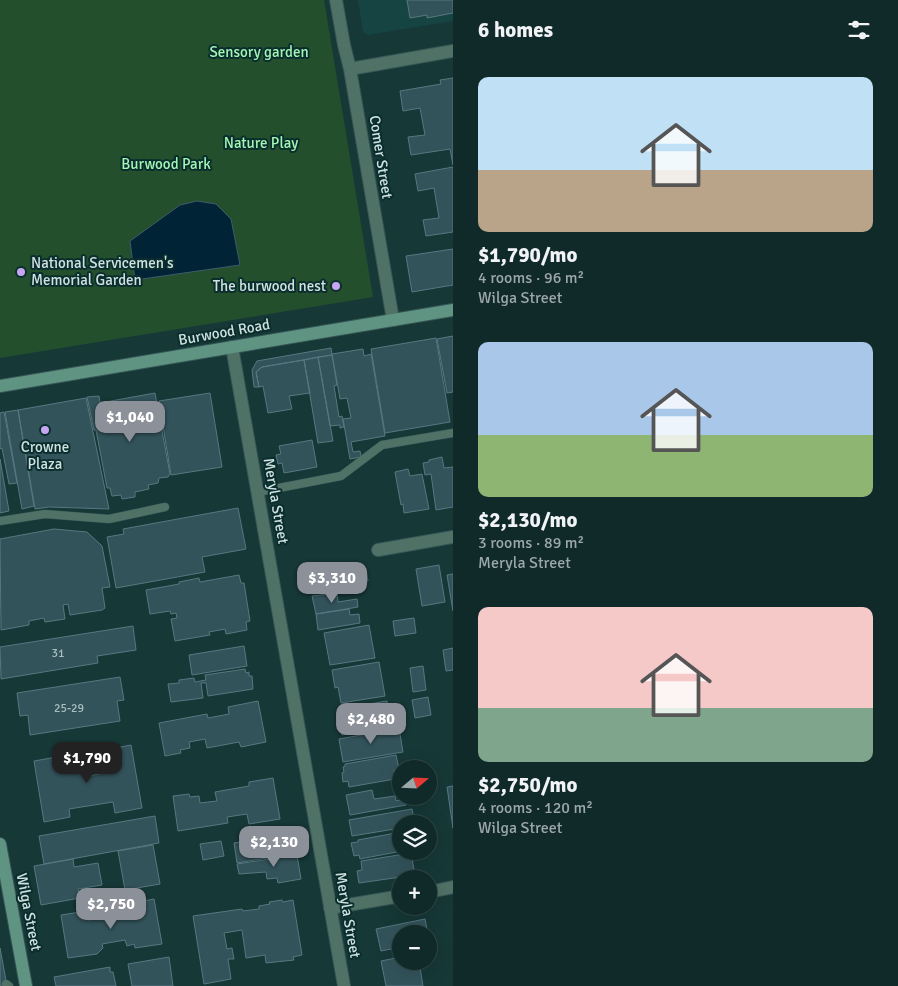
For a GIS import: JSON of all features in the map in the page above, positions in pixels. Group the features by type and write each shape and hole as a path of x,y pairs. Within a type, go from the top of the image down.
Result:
{"street":[{"name":"Comer Street","path":"336,0 350,69 393,320"},
{"path":"350,69 453,51"},
{"name":"Burwood Road","path":"0,386 453,310"},
{"name":"Meryla Street","path":"232,347 344,986"},
{"path":"378,550 453,537"},
{"name":"Wilga Street","path":"0,844 26,986"},
{"path":"437,890 453,887"},
{"path":"330,908 392,898"}],"lane":[{"path":"258,492 341,476 382,445 453,432"},
{"path":"0,521 45,514 109,519 166,507"}],"shaded area":[{"path":"358,0 453,0 453,21 368,35 363,32"},
{"path":"197,201 216,204 231,219 240,265 135,280 130,241 180,205"}],"green space":[{"name":"Burwood Park","path":"0,0 324,0 373,297 0,358"}],"building":[{"path":"407,0 453,0 453,13 427,18 427,15 410,18"},
{"path":"453,78 453,165 450,149 411,155 408,137 425,135 420,108 403,111 400,91 441,84 440,80"},
{"path":"453,167 453,232 426,236 423,220 439,218 434,188 418,191 415,174"},
{"path":"453,249 453,285 412,292 406,256"},
{"path":"453,336 453,392 447,393 437,339"},
{"path":"436,338 450,422 385,433 371,349"},
{"path":"331,348 332,355 262,367 256,372 259,387 254,387 252,370 257,361"},
{"path":"363,349 364,356 371,354 385,436 351,442 353,452 360,451 361,457 350,459 343,419 351,418 347,398 340,399 332,354"},
{"path":"332,355 337,385 334,386 339,417 342,416 344,427 340,428 340,425 330,426 318,357"},
{"path":"318,357 333,441 318,443 304,360"},
{"path":"304,360 310,393 289,396 292,409 268,413 263,386 259,387 256,372 262,367"},
{"path":"155,393 170,474 168,477 159,478 158,483 148,485 149,489 135,492 135,497 122,499 121,495 112,496 110,488 107,488 96,430 94,430 87,397 99,396 100,403"},
{"path":"210,393 222,467 171,475 159,401"},
{"path":"86,398 109,509 49,507 35,509 18,410"},
{"path":"18,410 34,506 22,509 5,412"},
{"path":"4,412 17,483 9,484 2,448 0,449 0,413"},
{"path":"312,440 317,467 284,473 282,463 278,464 276,455 281,454 279,446"},
{"path":"442,457 444,468 453,467 453,507 436,510 431,474 425,475 423,463"},
{"path":"0,459 9,511 0,513"},
{"path":"408,469 410,476 422,474 429,509 404,513 395,472"},
{"path":"238,508 246,549 202,557 205,572 116,588 107,537 124,534 123,529"},
{"path":"54,529 87,532 102,546 110,587 102,588 105,608 70,615 68,604 63,605 65,619 45,622 44,618 29,621 29,625 1,630 0,539"},
{"path":"439,565 445,602 422,606 416,569"},
{"path":"366,569 368,581 311,591 309,579"},
{"path":"453,574 453,611 447,575"},
{"path":"239,575 241,583 244,583 250,621 246,622 247,630 226,634 225,629 209,632 210,635 175,641 171,619 177,618 176,613 171,614 170,611 150,614 146,590 199,578 200,582"},
{"path":"337,593 338,602 357,599 358,607 316,614 312,596"},
{"path":"349,609 350,615 359,614 360,623 318,630 316,614"},
{"path":"414,618 416,633 395,636 393,621"},
{"path":"369,625 375,658 330,665 324,633"},
{"path":"133,626 136,650 97,656 98,663 1,679 0,647"},
{"path":"244,646 247,666 192,675 189,655"},
{"path":"453,648 453,670 446,671 443,650"},
{"path":"379,662 385,696 341,703 338,687 335,688 332,670"},
{"path":"423,666 426,690 413,692 410,668"},
{"path":"245,669 246,673 249,672 249,676 252,676 253,689 208,696 206,683 201,683 203,698 171,702 168,684 194,678 195,682 206,680 205,675"},
{"path":"120,677 124,700 117,701 120,721 30,735 28,715 20,716 17,693"},
{"path":"428,697 431,715 415,718 412,700"},
{"path":"258,701 266,742 241,747 239,742 207,748 205,739 189,742 190,748 180,750 181,753 165,756 159,723 207,714 208,718 229,714 228,707"},
{"path":"387,701 391,727 342,735 338,709"},
{"path":"399,728 403,752 343,762 339,739"},
{"path":"131,745 142,808 115,813 113,802 69,809 70,817 44,822 34,761 79,753 83,777 109,772 105,750"},
{"path":"396,755 397,760 392,760 392,780 349,787 348,781 343,782 342,773 344,772 343,767 345,764"},
{"path":"273,778 280,819 249,824 247,814 227,817 228,823 178,831 173,796 189,794 190,797 199,796 200,803 217,801 215,792 249,786 249,782"},
{"path":"453,786 453,828 447,787"},
{"path":"372,790 374,799 392,796 392,805 406,805 350,815 346,795"},
{"path":"412,809 413,815 392,815 392,829 352,836 349,820"},
{"path":"155,816 159,843 44,864 39,836"},
{"path":"293,833 296,853 237,863 234,843"},
{"path":"392,834 392,853 360,859 359,855 354,856 351,843 358,842 358,840"},
{"path":"221,841 224,856 203,860 200,844"},
{"path":"153,845 160,884 125,890 118,851"},
{"path":"297,855 301,879 278,883 277,878 267,879 266,872 239,874 237,864"},
{"path":"392,856 392,860 412,860 414,870 392,870 392,878 359,883 357,871 362,870 361,861"},
{"path":"73,859 74,867 98,863 102,885 78,889 80,898 41,905 34,866"},
{"path":"154,899 162,944 135,948 134,944 127,946 125,940 102,944 103,948 97,954 68,958 61,915 87,911 88,920 96,919 120,914 120,911 139,908 138,902"},
{"path":"282,900 283,902 293,900 302,955 293,957 294,960 266,963 265,955 246,958 242,930 224,933 227,949 232,948 234,959 228,959 231,979 204,984 193,916 242,909 243,911 259,909 259,906 270,904 269,902"},
{"path":"425,919 426,925 396,925"},
{"path":"392,926 392,949 381,951 376,929"},
{"path":"0,948 7,986 0,986"},
{"path":"169,957 173,986 132,986 128,964"},
{"path":"392,959 392,970 420,970 423,986 386,986 381,961"},
{"path":"110,967 110,972 113,972 116,986 56,986 54,977"}],"place":[{"name":"National Servicemen's Memorial Garden","path":"21,272"},
{"name":"The burwood nest","path":"336,286"},
{"name":"Crowne Plaza","path":"45,430"}],"park label":[{"name":"Sensory garden","path":"259,52"},
{"name":"Nature Play","path":"261,143"}]}
